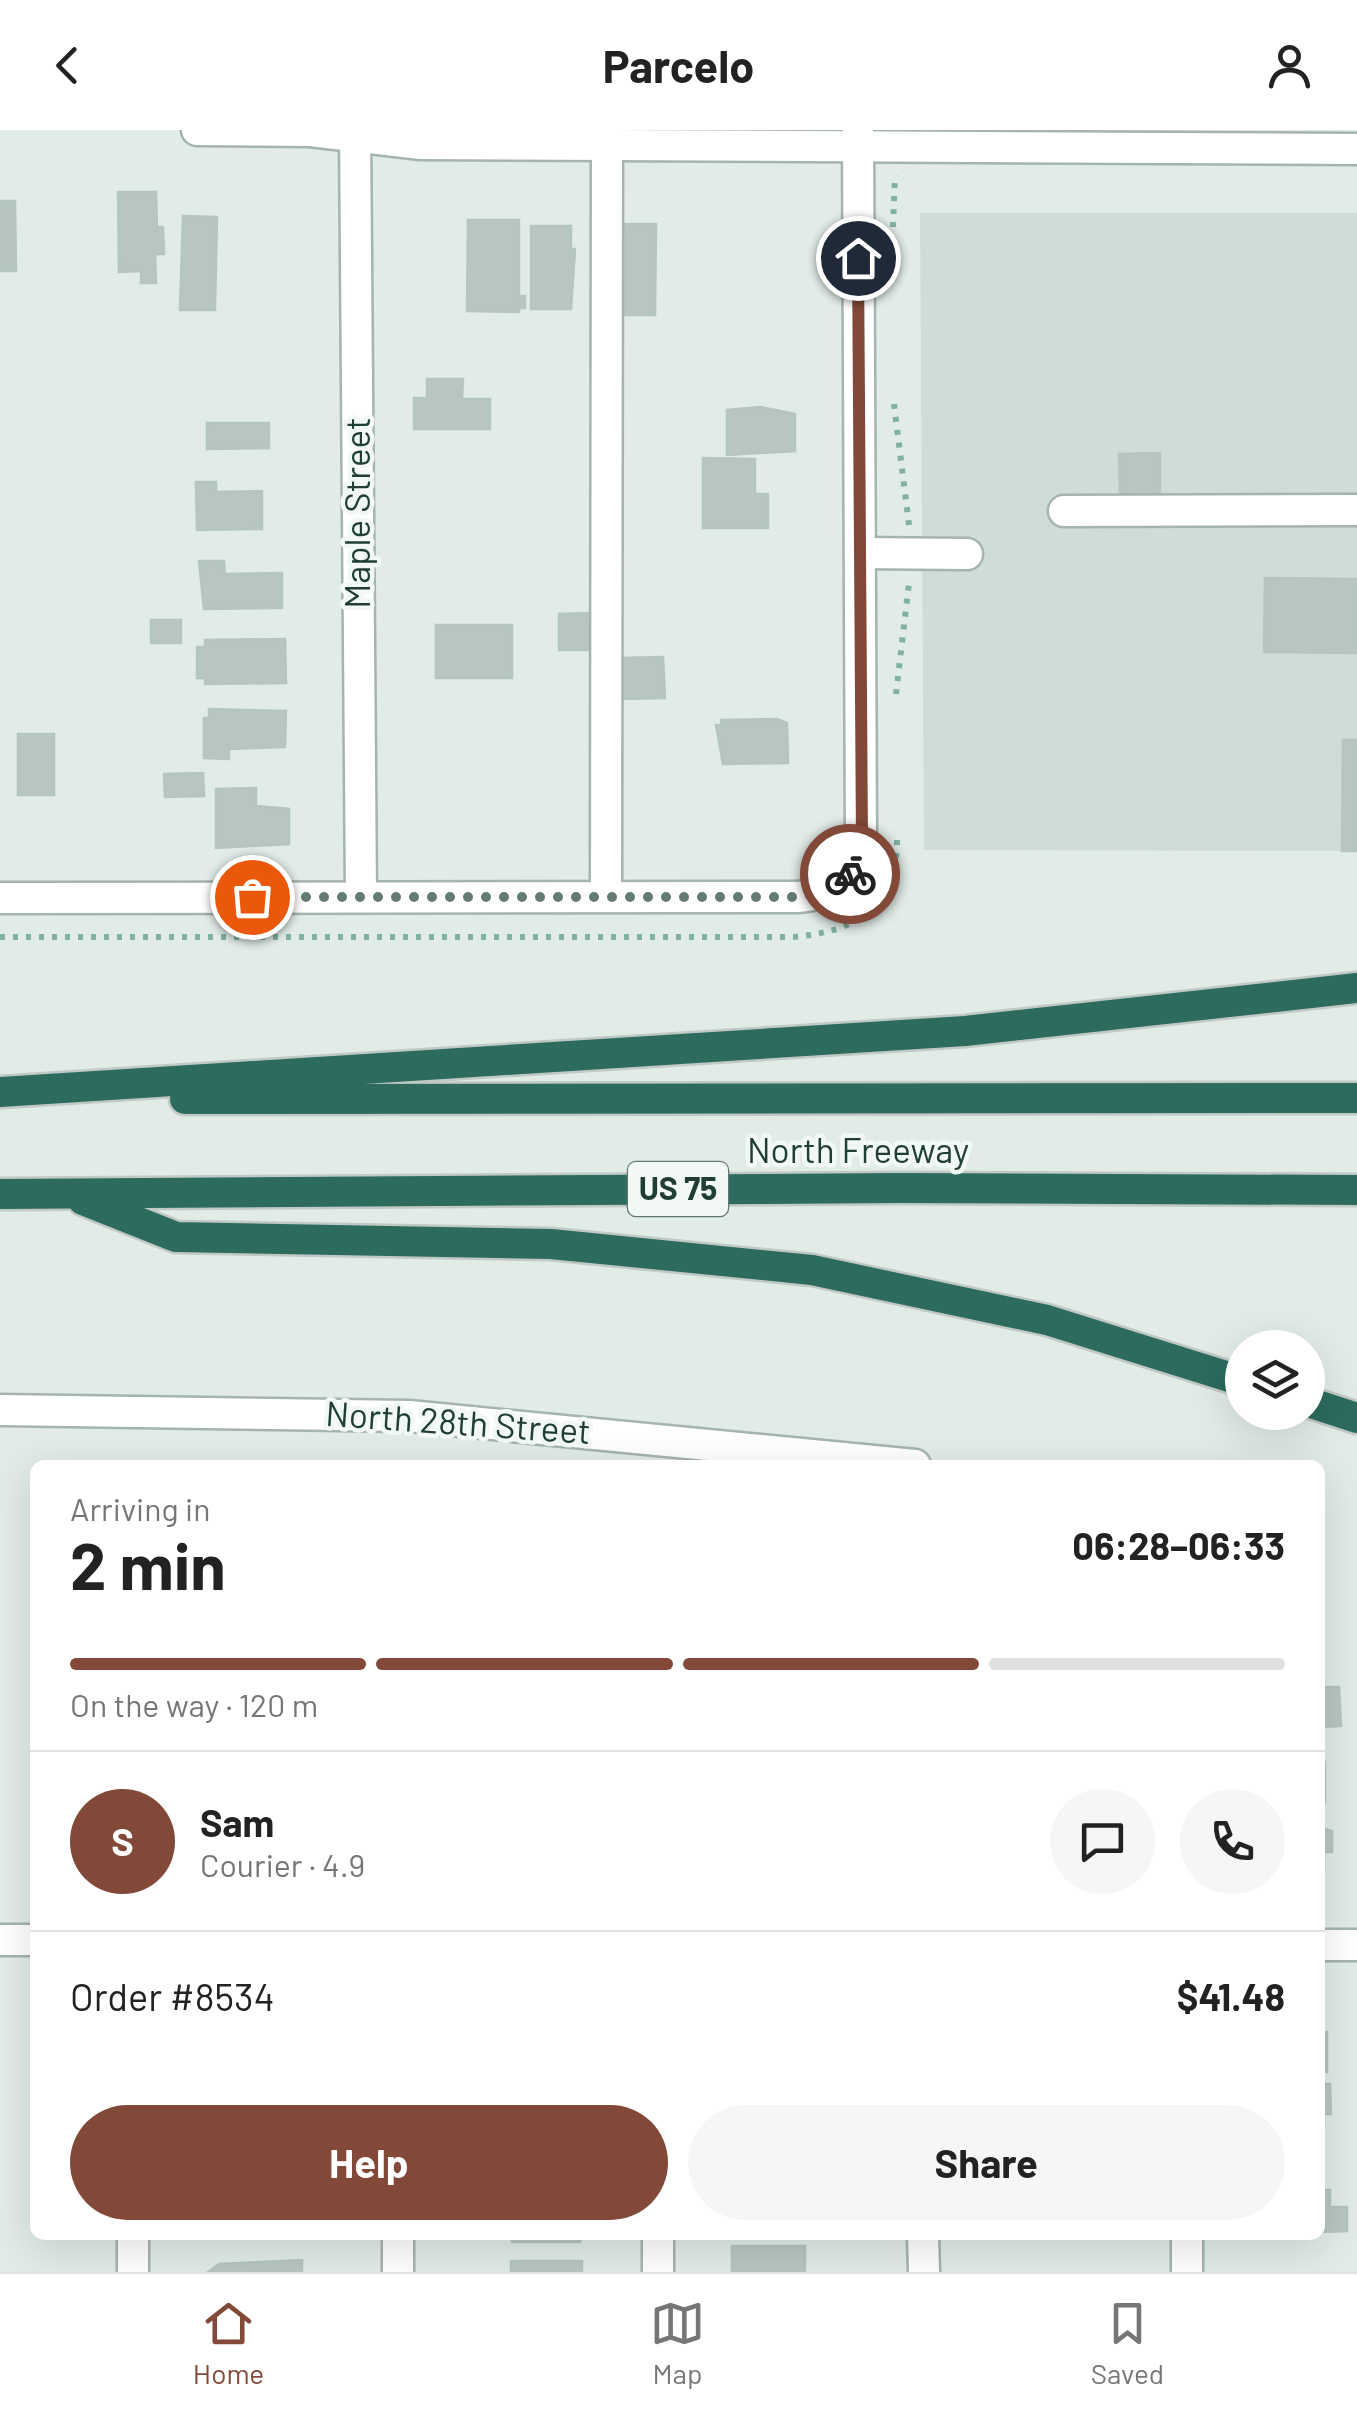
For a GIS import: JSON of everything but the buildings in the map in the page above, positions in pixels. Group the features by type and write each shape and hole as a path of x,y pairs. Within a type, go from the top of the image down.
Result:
{"highway":[{"path":"0,1092 966,1031 1357,988"},
{"name":"North Freeway","path":"0,1100 1357,1098"},
{"name":"North Freeway","path":"0,1194 879,1188 1357,1190"},
{"path":"66,1194 176,1236 551,1244 812,1270 1047,1320 1225,1376"},
{"path":"1325,1408 1357,1418"}],"street":[{"path":"196,130 310,130 421,144 607,138 858,139 894,147 1357,149"},
{"name":"Maple Street","path":"355,133 361,897"},
{"path":"606,896 607,138"},
{"path":"0,898 798,897 828,892 846,878 862,842 858,139"},
{"path":"1064,511 1357,510"},
{"path":"860,553 966,554"},
{"name":"North 28th Street","path":"0,1410 408,1416 862,1460"},
{"path":"0,1940 30,1940"},
{"path":"1325,1945 1357,1946"},
{"path":"133,2240 133,2272"},
{"path":"398,2240 398,2272"},
{"path":"658,2240 658,2272"},
{"path":"923,2240 924,2272"},
{"path":"1187,2240 1187,2272"}],"path":[{"path":"890,245 896,213 894,147"},
{"path":"892,390 910,510 904,651 894,702"},
{"path":"0,937 794,937 833,933 864,920 887,889 896,830"}],"shaded area":[{"path":"920,213 1357,213 1357,851 924,850"}],"way so far":[{"path":"252,897 798,897 828,892 850,874"}],"route":[{"path":"850,874 862,842 858,258"}]}
